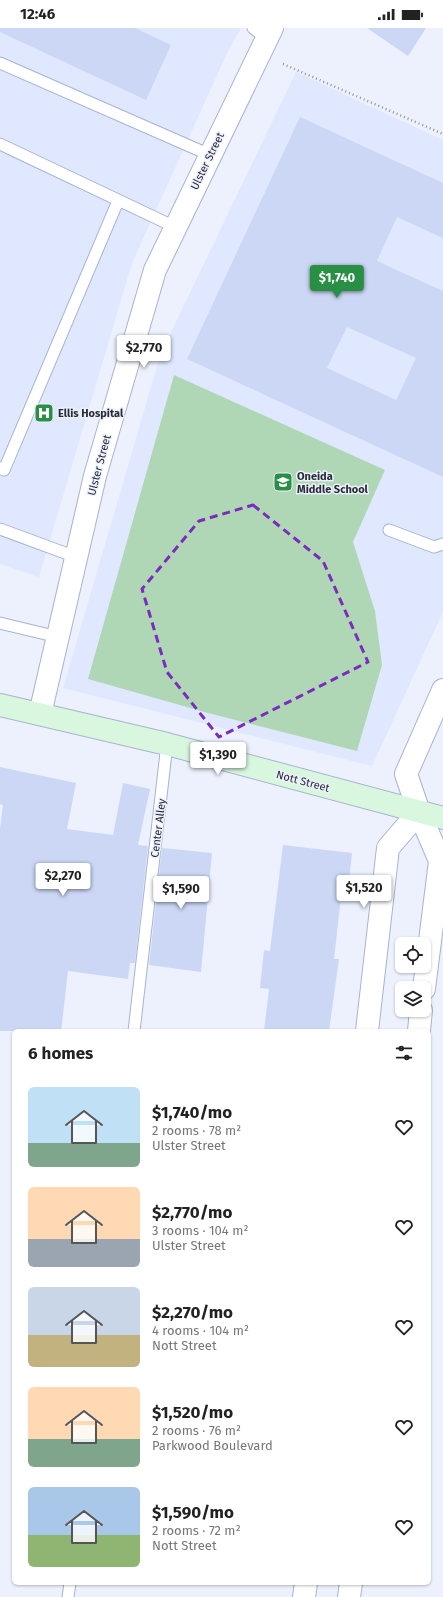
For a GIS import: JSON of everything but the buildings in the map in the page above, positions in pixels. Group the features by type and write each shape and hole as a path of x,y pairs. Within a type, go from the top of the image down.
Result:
{"main road":[{"name":"Nott Street","path":"0,705 167,744 443,818"}],"street":[{"name":"Ulster Street","path":"40,714 95,476 155,270 210,155 262,37"},
{"path":"425,981 440,860 419,812 406,774 443,690"},
{"path":"367,1029 388,848 419,812"},
{"path":"419,1029 420,1017"},
{"path":"304,1597 306,1585"},
{"path":"349,1597 351,1585"}],"lane":[{"path":"0,63 210,155"},
{"path":"0,144 175,227"},
{"path":"0,468 4,470 118,201"},
{"path":"0,529 76,557"},
{"path":"390,530 434,547 443,544"},
{"path":"0,623 58,637"},
{"name":"Center Alley","path":"134,1029 167,744"},
{"path":"68,1597 70,1585"}],"path":[{"path":"262,37 443,134"}],"highlighted area":[{"path":"253,505 323,561 368,662 316,690 219,737 167,672 142,589 199,521"}],"shaded area":[{"name":"Ellis Hospital","path":"0,28 241,28 228,51 132,263 39,577 0,564"},
{"name":"Oneida Middle School","path":"296,72 443,140 443,612 372,766 63,688 161,353"}],"green space":[{"path":"174,375 385,470 353,542 375,611 382,665 357,751 208,713 88,679"}],"place":[{"name":"Ellis Hospital","path":"44,413"},
{"name":"Oneida Middle School","path":"283,482"}]}
